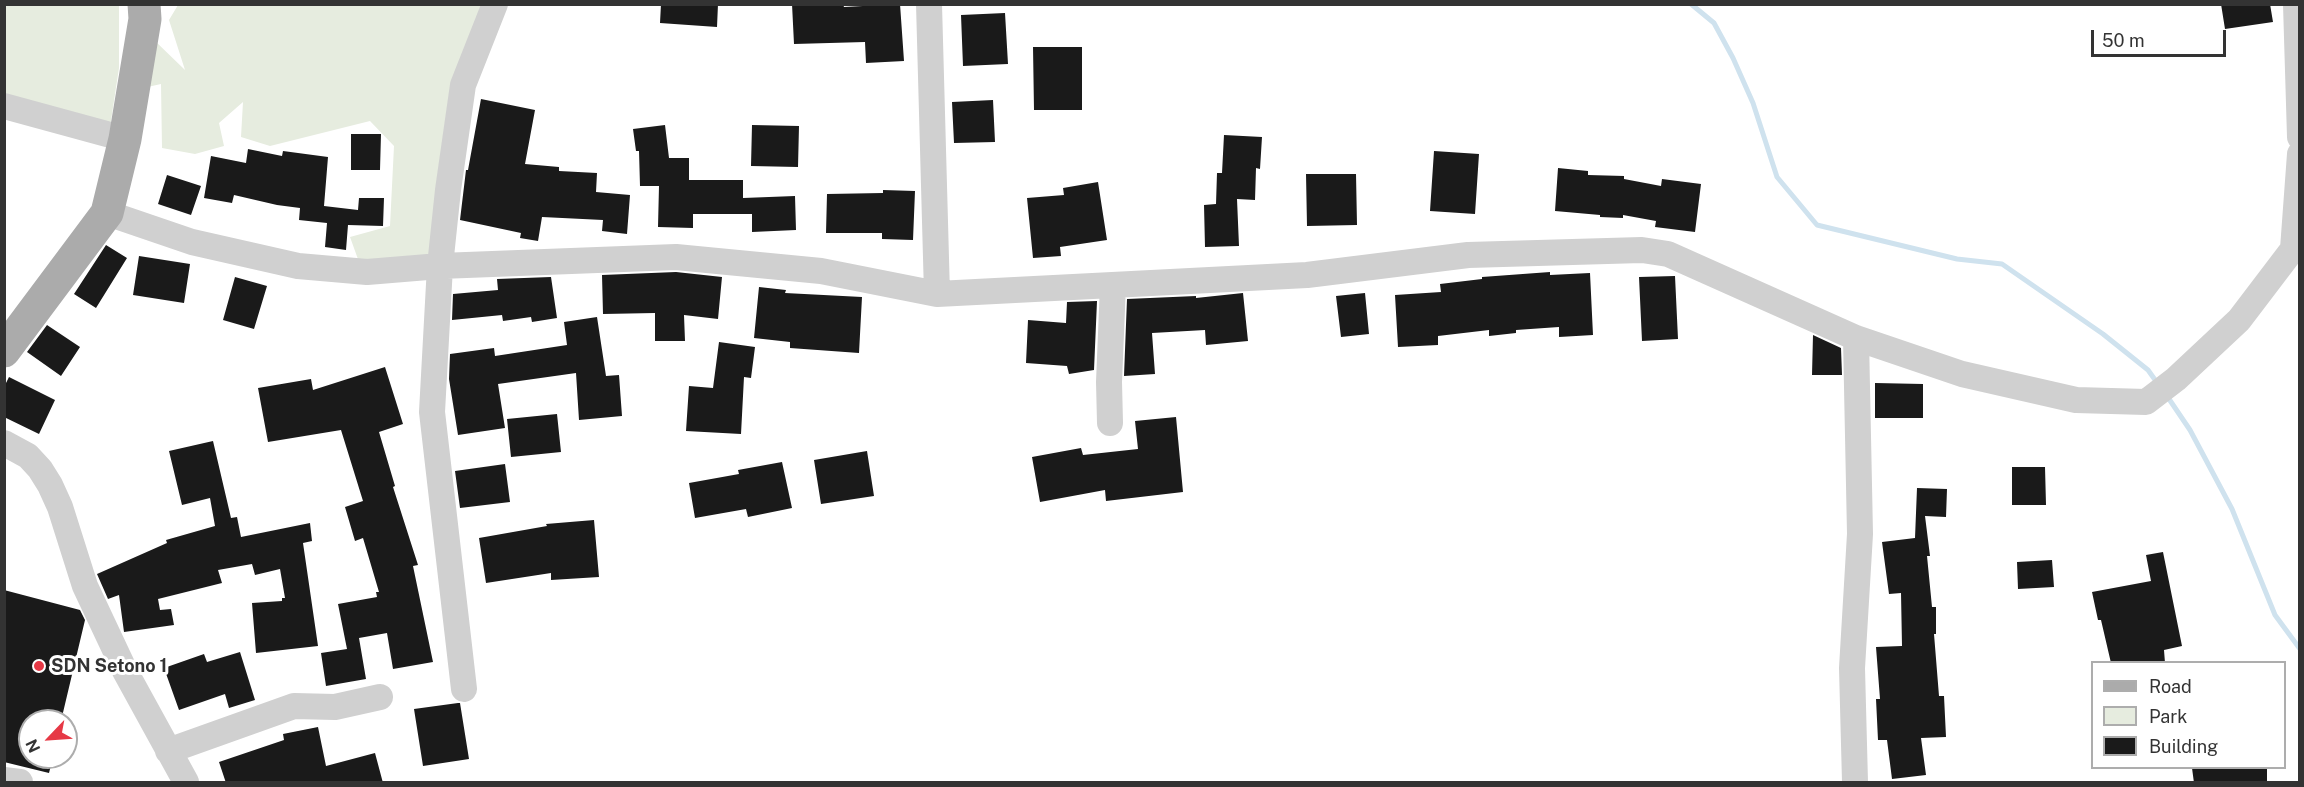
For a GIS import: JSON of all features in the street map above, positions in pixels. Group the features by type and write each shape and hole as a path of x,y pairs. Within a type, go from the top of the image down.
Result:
{"main road":[{"path":"4,351 107,213 125,139 144,19 144,4"}],"street":[{"path":"464,689 432,412 440,266 463,85 495,4"},
{"path":"929,4 937,294"},
{"path":"2296,4 2300,137"},
{"path":"4,106 125,139"},
{"path":"107,213 192,242 298,266 367,272 440,266 676,257 821,272 937,294 1307,275 1468,255 1642,250 1668,254 1856,338 1962,374 2076,400 2146,402 2176,379 2240,320 2296,250 2300,154"},
{"path":"1110,423 1109,382 1113,285"},
{"path":"1855,783 1852,668 1860,534 1856,338"},
{"path":"4,443 28,456 50,485 60,507 85,586 125,671 186,783"},
{"path":"168,751 294,706 335,706 380,697"},
{"path":"4,780 20,783"}],"green space":[{"path":"5,5 119,5 119,68 110,127 5,101"},
{"path":"178,5 494,5 463,85 440,266 359,262 350,237 390,226 394,146 370,121 270,146 241,137 243,102 219,123 224,146 195,154 162,148 161,84 143,88 152,38 185,70 169,20"}],"building":[{"path":"661,4 718,4 717,27 660,23"},
{"path":"792,4 843,4 844,7 900,4 904,61 866,63 865,42 794,44"},
{"path":"2221,4 2270,4 2273,22 2225,29"},
{"path":"1005,13 1008,64 963,66 961,15"},
{"path":"1033,47 1082,47 1082,110 1034,110"},
{"path":"481,99 535,110 525,164 559,167 559,171 597,173 596,192 630,195 627,234 602,231 603,220 542,217 538,241 520,238 521,233 460,220 466,170 468,170"},
{"path":"993,100 995,142 954,143 952,102"},
{"path":"665,125 669,158 689,158 689,180 743,180 743,198 795,196 796,230 752,232 752,214 693,214 693,228 658,227 659,186 640,186 639,151 636,151 633,129"},
{"path":"752,125 799,126 798,167 751,166"},
{"path":"351,134 381,134 380,170 351,170"},
{"path":"1224,135 1262,137 1260,169 1256,168 1255,200 1237,199 1239,246 1205,247 1204,205 1216,204 1217,173 1222,173"},
{"path":"248,149 282,156 283,151 328,157 324,206 358,210 359,198 384,198 383,226 348,225 346,250 325,247 327,223 299,220 300,208 234,195 232,203 204,198 211,156 246,163"},
{"path":"1434,151 1479,154 1475,214 1430,211"},
{"path":"1558,168 1588,171 1588,175 1624,176 1624,179 1661,186 1662,179 1701,184 1695,232 1655,227 1656,221 1623,215 1623,218 1600,217 1600,215 1555,211"},
{"path":"1306,174 1356,174 1357,225 1307,226"},
{"path":"167,175 201,186 191,215 158,204"},
{"path":"1098,182 1107,240 1060,247 1061,256 1033,258 1027,198 1064,195 1063,188"},
{"path":"883,190 915,191 913,240 882,239 882,233 826,233 827,194 883,193"},
{"path":"106,245 127,258 96,308 74,294"},
{"path":"139,256 190,264 184,303 133,295"},
{"path":"676,272 722,277 718,319 684,315 685,341 655,341 655,313 603,314 602,275"},
{"path":"1550,272 1550,275 1590,273 1593,335 1559,337 1559,327 1516,330 1516,333 1489,336 1489,330 1438,336 1438,345 1398,347 1395,295 1441,292 1440,284 1482,279 1482,277"},
{"path":"1675,276 1678,339 1642,341 1639,277"},
{"path":"235,277 267,286 254,329 223,320"},
{"path":"551,277 557,318 532,322 531,317 503,321 502,315 452,320 453,294 498,290 497,279"},
{"path":"759,287 786,290 785,293 862,297 859,353 790,348 790,342 754,338"},
{"path":"1243,293 1248,341 1206,345 1205,330 1152,333 1155,374 1124,376 1127,299 1196,296 1196,298"},
{"path":"1365,293 1369,334 1341,337 1336,296"},
{"path":"1097,301 1094,370 1069,374 1067,366 1026,363 1028,320 1066,323 1067,302"},
{"path":"597,317 606,376 619,375 622,416 579,420 576,373 498,384 505,428 458,435 449,379 450,354 494,348 495,356 567,345 564,322"},
{"path":"47,325 80,347 61,376 27,352"},
{"path":"1813,335 1841,348 1842,375 1812,375"},
{"path":"719,342 755,347 751,378 744,377 741,434 686,431 689,386 713,388"},
{"path":"385,367 403,424 379,432 395,486 393,487 418,565 413,566 433,662 393,669 387,633 359,638 366,679 326,686 321,653 347,649 338,604 377,597 376,592 379,592 363,538 355,541 345,507 363,501 341,430 268,442 258,388 311,379 313,390"},
{"path":"9,377 55,400 39,434 4,417 4,387"},
{"path":"1875,383 1923,384 1923,418 1875,418"},
{"path":"557,414 561,452 511,457 507,419"},
{"path":"1176,417 1183,492 1106,501 1105,490 1040,502 1032,457 1081,448 1083,455 1138,449 1135,421"},
{"path":"213,441 231,518 237,517 241,537 310,523 312,541 303,543 318,646 256,653 252,603 282,601 282,598 285,598 280,569 255,575 252,564 218,570 222,583 158,599 160,610 171,609 174,625 124,632 119,595 108,599 97,574 167,543 166,540 215,526 210,498 182,505 169,451"},
{"path":"867,451 874,496 821,504 814,460"},
{"path":"782,462 792,508 748,517 746,509 695,518 689,483 739,474 738,470"},
{"path":"505,464 510,502 460,508 455,471"},
{"path":"2012,467 2045,467 2046,505 2012,505"},
{"path":"1917,488 1947,489 1946,517 1925,516 1930,556 1927,556 1932,607 1936,607 1936,634 1934,634 1939,696 1944,696 1946,737 1921,738 1926,775 1892,779 1887,740 1878,740 1876,699 1880,699 1876,647 1902,646 1901,593 1889,594 1882,542 1915,538"},
{"path":"594,520 599,577 551,580 551,573 486,583 479,538 547,526 546,524"},
{"path":"2163,552 2182,646 2164,650 2165,661 2111,661 2092,592 2151,581 2146,555"},
{"path":"2052,560 2054,587 2018,589 2017,562"},
{"name":"SDN Setono 1","path":"4,590 80,610 85,620 64,709 18,709 18,765 4,762"},
{"path":"240,652 255,700 229,708 225,694 179,710 164,668 204,654 207,662"},
{"path":"460,703 469,759 423,766 414,709"},
{"path":"318,727 326,766 375,753 383,783 226,783 219,762 284,740 283,734"},
{"name":"SDN Setono 1","path":"33,769 50,769 49,773"},
{"path":"2192,769 2267,769 2267,783 2194,783"}],"waterway":[{"path":"1691,4 1714,23 1733,58 1753,103 1777,177 1817,225 1957,259 2002,264 2103,334 2148,370 2158,384"},
{"path":"2167,396 2190,430 2232,509 2275,615 2300,649"}],"place":[{"name":"SDN Setono 1","path":"39,666"}]}
